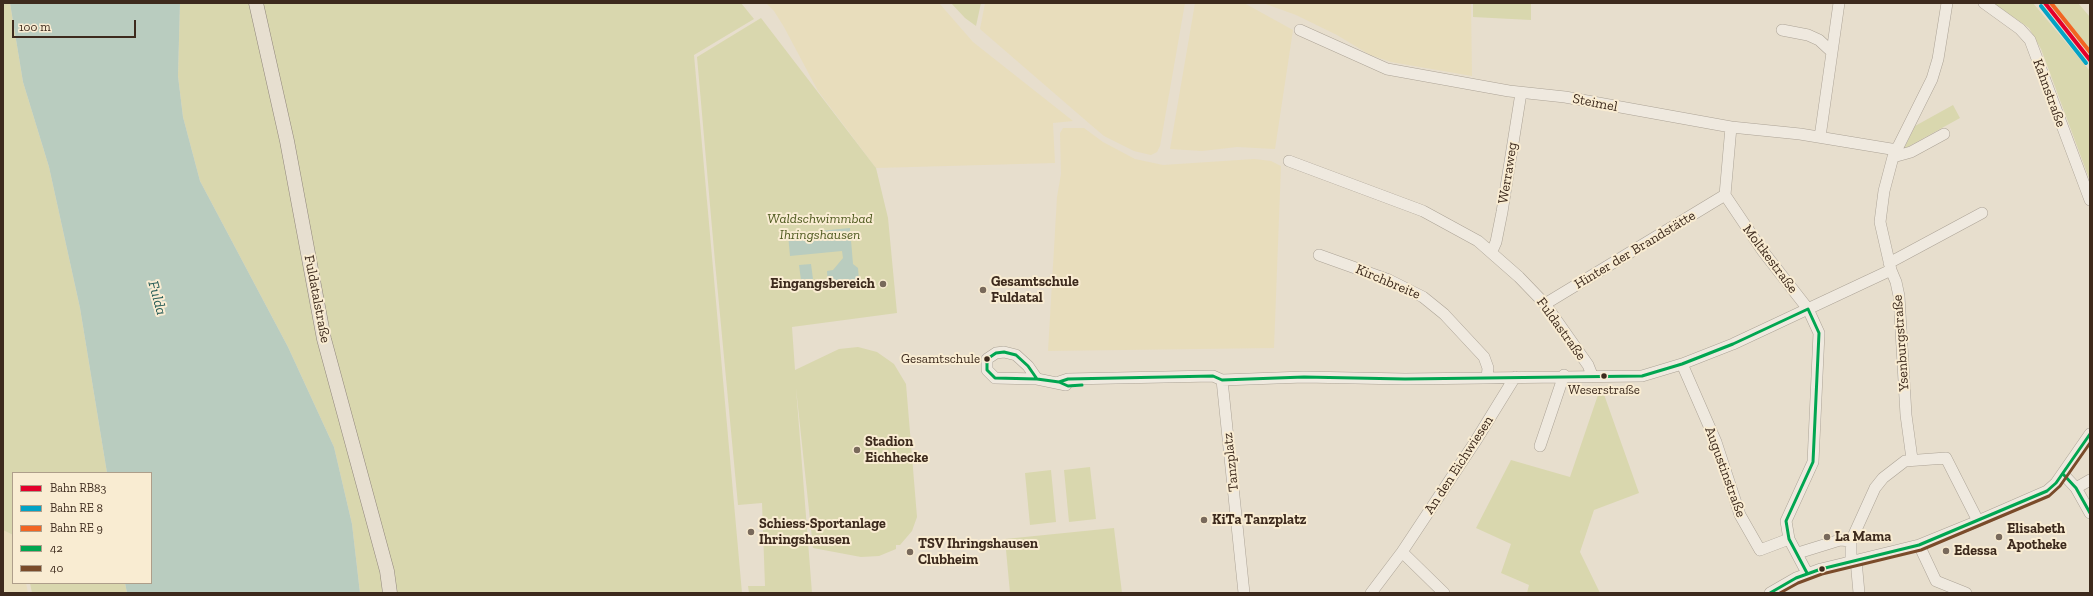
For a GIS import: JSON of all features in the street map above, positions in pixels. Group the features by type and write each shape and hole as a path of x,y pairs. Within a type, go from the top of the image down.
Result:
{"main road":[{"name":"Fuldatalstraße","path":"256,3 288,141 324,339 387,571 390,593"}],"street":[{"path":"1820,137 1839,3"},
{"path":"1938,3 1945,18"},
{"name":"Ysenburgstraße","path":"1912,459 1906,415 1901,309 1896,282 1890,266 1880,222 1884,191 1895,154 1932,79 1938,59 1947,3"},
{"name":"Kahnstraße","path":"1984,3 2020,29 2030,40 2090,200"},
{"name":"Steimel","path":"1300,30 1387,69 1521,93 1565,97 1731,127 1820,137 1895,154"},
{"path":"1782,30 1808,35 1819,40 1832,52"},
{"name":"Werraweg","path":"1492,251 1496,242 1502,212 1521,93"},
{"path":"1725,195 1731,127"},
{"path":"1895,154 1911,152 1944,134"},
{"name":"Fuldastraße","path":"1289,161 1423,211 1465,233 1492,251 1545,304 1588,366 1592,375 1642,376 1682,364 1733,344 1808,309 1890,266 1982,213"},
{"name":"Hinter der Brandstätte","path":"1545,304 1725,195"},
{"name":"Moltkestraße","path":"1725,195 1762,250 1808,309 1819,333 1813,462 1786,521 1789,539 1798,553 1807,573"},
{"name":"Kirchbreite","path":"1319,255 1389,280 1423,297 1444,314 1484,357 1488,368 1487,378"},
{"path":"1037,379 1028,366 1016,356 1004,352 990,356 986,364 987,370 995,378 1037,379 1059,382 1068,386 1214,384 1222,380 1315,377 1376,379 1592,375"},
{"name":"Augustinstraße","path":"1682,364 1716,442 1740,515 1760,550 1789,539"},
{"path":"1540,446 1564,375"},
{"name":"An den Eichwiesen","path":"1370,593 1402,552 1467,454 1515,377"},
{"name":"Tanzplatz","path":"1222,380 1244,593"},
{"path":"1770,593 1807,573 1919,544 1978,521 2047,491 2062,474 2090,434"},
{"path":"1859,593 1851,541 1875,488 1890,471 1905,461 1912,459 1946,458 1978,521"},
{"path":"2062,474 2076,488 2090,513"},
{"path":"2076,488 2090,480"},
{"path":"1798,553 1840,540 1851,541"},
{"path":"1919,544 1936,580 1966,593"},
{"path":"1402,552 1444,593"}],"shaded area":[{"path":"766,3 939,3 973,42 1073,121 1053,123 1055,163 876,168 818,91 784,27 774,11"},
{"path":"985,3 1185,3 1160,146 1157,152 1151,155 1134,151 1104,136 980,29"},
{"path":"1195,3 1244,3 1293,30 1275,149 1237,147 1202,151 1170,149"},
{"path":"1263,3 1471,3 1472,76 1391,62 1370,55 1337,35 1296,15"},
{"path":"1063,128 1084,128 1103,142 1135,159 1163,165 1254,159 1271,161 1281,166 1274,348 1048,351 1057,197 1061,174 1060,133"},
{"path":"3,530 12,534 12,584 26,584 28,593 3,593"}],"green space":[{"path":"3,3 10,3 23,82 49,167 80,308 107,472 12,472 12,534 3,530"},
{"path":"180,3 741,3 754,19 694,55 742,593 360,593 352,524 334,447 288,347 200,181 183,117 178,76"},
{"path":"951,3 981,3 976,26 965,18"},
{"path":"1473,3 1531,3 1531,20 1473,17"},
{"path":"1993,3 2033,3 2090,71 2090,181 2041,49 2029,28"},
{"path":"2048,3 2078,3 2090,17 2090,54"},
{"name":"Waldschwimmbad Ihringshausen","path":"761,18 876,168 888,218 897,313 792,327 795,370 839,349 858,347 877,352 894,364 906,384 917,517 912,531 900,545 896,545 896,549 879,556 861,557 813,548 796,388 812,593 749,593 748,586 765,586 762,503 738,505 715,262 697,57"},
{"path":"1953,105 1960,118 1904,149 1915,126"},
{"path":"1601,386 1639,493 1594,510 1580,552 1600,593 1527,593 1529,585 1501,573 1511,544 1476,528 1511,460 1570,477"},
{"path":"1090,467 1096,519 1069,522 1064,470"},
{"path":"1051,470 1056,522 1030,525 1025,473"},
{"path":"1114,528 1122,593 1010,593 1005,539"},
{"path":"30,584 125,584 127,593 32,593"}],"water":[{"name":"Fulda","path":"10,3 180,3 178,76 183,117 200,181 288,347 334,447 352,524 360,593 127,593 125,584 152,584 152,472 107,472 80,308 49,167 23,82"},
{"path":"850,228 853,264 858,268 859,280 828,285 827,271 833,270 843,258 842,251 790,256 788,234"},
{"path":"811,264 813,279 801,280 799,265"}],"rail line":[{"name":"RB83","path":"2045,3 2090,60"}],"transit line":[{"path":"2051,3 2090,52"},
{"path":"2041,6 2086,63"},
{"name":"42","path":"1059,382 1068,379 1213,376 1222,380 1304,377 1405,379 1642,376 1682,364 1733,344 1808,309"},
{"name":"42","path":"1807,573 1789,539 1786,521 1813,462 1819,333 1808,309"},
{"name":"42","path":"1004,352 1016,355 1028,366 1037,379 995,378 987,370 987,359 996,353 1004,352"},
{"name":"42","path":"1037,379 1059,382 1068,386 1082,385"},
{"name":"42","path":"1770,593 1796,578 1821,569 1919,545 2047,491 2056,483 2090,434"},
{"name":"40","path":"1780,593 1798,583 1822,574 1921,550 2049,496 2060,486 2090,443"},
{"name":"42","path":"2063,474 2076,488 2090,513"}],"place":[{"name":"Eingangsbereich","path":"883,284"},
{"name":"Gesamtschule Fuldatal","path":"983,290"},
{"name":"Gesamtschule","path":"987,359"},
{"name":"Weserstraße","path":"1604,376"},
{"name":"Stadion Eichhecke","path":"857,450"},
{"name":"KiTa Tanzplatz","path":"1204,520"},
{"name":"Schiess-Sportanlage Ihringshausen","path":"751,532"},
{"name":"La Mama","path":"1827,537"},
{"name":"Elisabeth Apotheke","path":"1999,537"},
{"name":"Edessa","path":"1946,551"},
{"name":"TSV Ihringshausen Clubheim","path":"910,552"}]}
